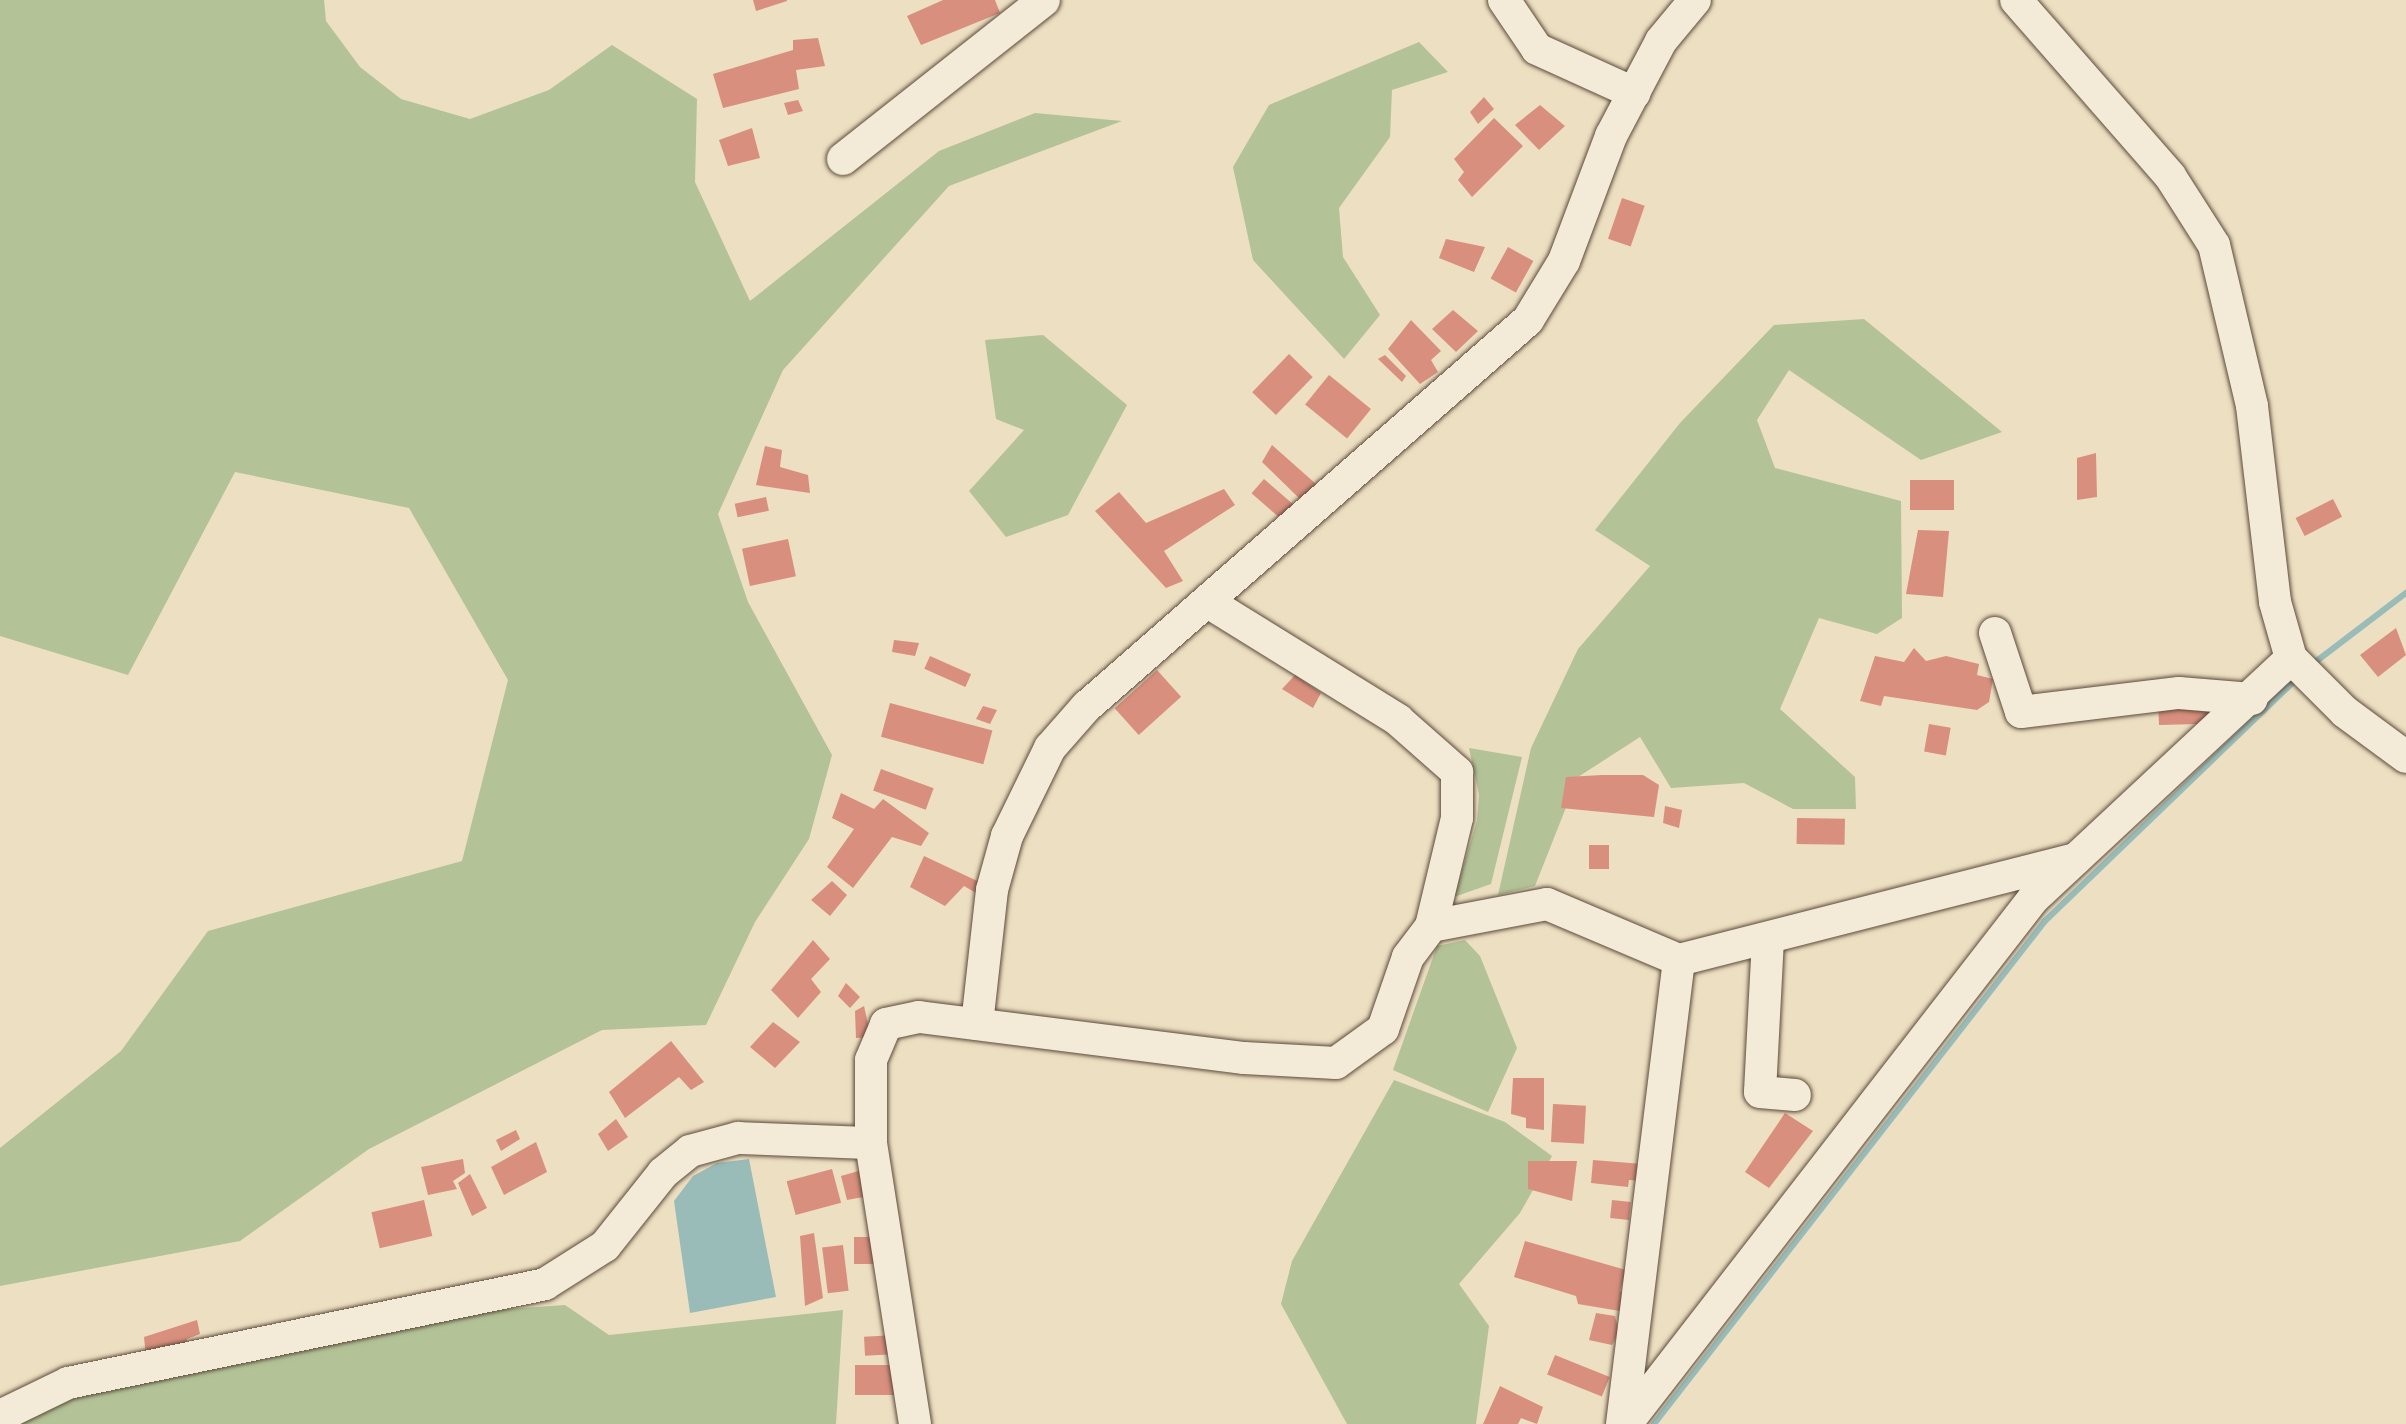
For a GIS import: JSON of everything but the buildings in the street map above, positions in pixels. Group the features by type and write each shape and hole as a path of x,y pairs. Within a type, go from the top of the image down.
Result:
{"street":[{"path":"843,159 1044,0"},
{"path":"1504,0 1537,49 1634,93"},
{"path":"977,1024 992,890 1025,792 1050,748 1086,706 1528,320 1564,261 1634,93 1661,41 1696,0"},
{"path":"2016,0 2120,114 2214,245 2252,406 2276,602 2291,658 2345,712 2406,757"},
{"path":"916,1424 872,1143 872,1060 886,1024 918,1017 1336,1064 1384,1029 1408,957 1432,926 1457,818 1457,772 1398,720 1208,602"},
{"path":"1995,633 2022,712 2179,693 2252,698"},
{"path":"1624,1424 2033,899 2291,658"},
{"path":"1432,926 1548,904 1679,960 2076,859"},
{"path":"1768,939 1760,1092 1795,1095"},
{"path":"1624,1424 1679,960"},
{"path":"0,1416 68,1383 546,1284 605,1246 662,1173 690,1151 738,1138 872,1143"}],"green space":[{"path":"0,0 324,0 326,21 360,67 401,99 470,119 549,90 612,45 697,99 695,182 750,301 939,151 1035,113 1122,121 949,186 783,370 718,514 748,602 832,755 809,839 755,922 706,1025 602,1030 369,1149 240,1241 0,1286 0,1148 121,1051 208,931 462,861 508,680 409,508 235,472 128,675 0,636"},
{"path":"1419,42 1448,72 1392,90 1390,137 1339,208 1343,257 1380,315 1344,359 1253,260 1233,167 1269,105"},
{"path":"1864,319 2002,432 1921,460 1789,370 1757,420 1775,468 1901,501 1902,618 1877,634 1819,618 1780,709 1855,777 1856,809 1793,809 1744,783 1671,788 1640,737 1578,777 1535,886 1498,895 1531,748 1578,649 1650,566 1595,530 1680,423 1774,325"},
{"path":"1043,335 1127,405 1068,515 1006,537 969,491 1024,430 996,419 985,340"},
{"path":"1469,748 1522,757 1491,884 1454,897 1477,821 1479,795"},
{"path":"1465,940 1480,956 1517,1048 1488,1112 1393,1070 1437,946"},
{"path":"1394,1080 1505,1122 1552,1156 1520,1213 1459,1284 1489,1326 1476,1424 1347,1424 1281,1304 1292,1261"},
{"path":"565,1305 609,1335 843,1310 836,1424 1,1424 69,1389 492,1310"}],"water":[{"path":"749,1159 776,1297 690,1313 674,1201 693,1176 717,1163"}],"waterway":[{"path":"2314,663 2406,593"},
{"path":"1654,1424 2045,921 2293,682"}]}
